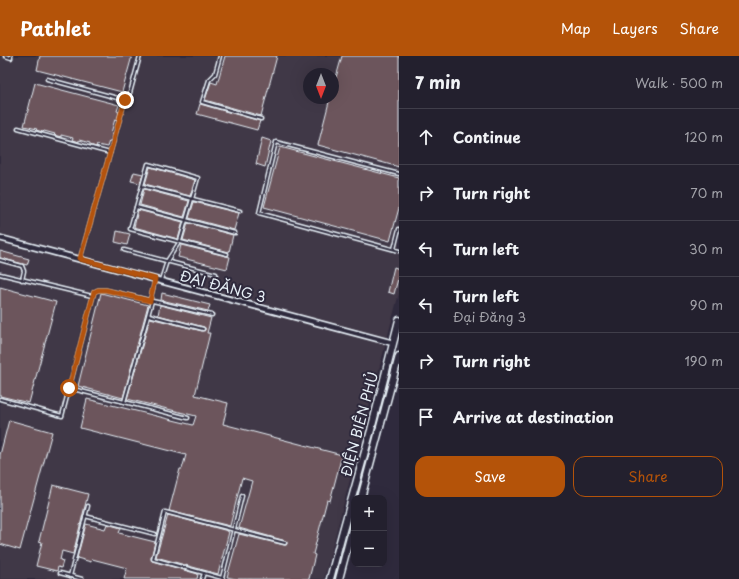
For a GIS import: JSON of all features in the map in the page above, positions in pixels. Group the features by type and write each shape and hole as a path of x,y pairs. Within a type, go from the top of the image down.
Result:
{"main road":[{"name":"ĐIỆN BIÊN PHỦ","path":"330,579 371,430 399,320"},
{"name":"ĐIỆN BIÊN PHỦ","path":"362,495 399,356"},
{"path":"339,579 352,531"}],"street":[{"name":"ĐẠI ĐĂNG 3","path":"0,238 393,343"}],"lane":[{"path":"5,56 11,58 11,56"},
{"path":"80,259 125,100 130,92 140,56"},
{"path":"220,56 214,74 209,80 202,102 261,119"},
{"path":"46,79 125,100"},
{"path":"18,128 110,153"},
{"path":"399,174 276,142 259,213 399,251"},
{"path":"124,402 149,315 151,301 158,280 167,261 180,242 198,178 148,164 130,229 180,242 227,254"},
{"path":"142,186 240,211"},
{"path":"136,207 235,233"},
{"path":"394,250 399,229"},
{"path":"124,250 216,274"},
{"path":"0,260 22,266 24,270 22,280"},
{"path":"0,274 93,296"},
{"path":"0,398 62,416 94,292 98,290 106,290 212,315"},
{"path":"149,315 203,329"},
{"path":"69,388 188,418"},
{"path":"242,496 234,530 223,578 153,560 165,512 234,530 286,543"},
{"path":"70,576 88,506"},
{"path":"85,516 155,534"},
{"path":"60,573 82,579"},
{"path":"202,579 204,573"}],"shaded area":[{"path":"0,56 399,56 399,293 324,579 0,579"}],"building":[{"path":"40,56 132,56 122,92 37,70"},
{"path":"225,56 277,56 261,116 205,100 211,82 217,84"},
{"path":"342,56 399,56 399,167 318,145 328,104 339,104 339,68"},
{"path":"35,83 119,105 117,120 115,119 111,133 113,133 111,141 109,141 107,147 97,145 96,147 90,145 90,143 72,140 73,138 61,135 61,137 24,126"},
{"path":"200,104 260,121 257,130 197,114"},
{"path":"262,138 271,141 265,167 256,164"},
{"path":"280,147 399,178 399,208 390,241 264,207"},
{"path":"150,167 195,180 190,196 145,184"},
{"path":"134,172 143,174 140,183 131,181"},
{"path":"144,189 189,201 184,217 140,205"},
{"path":"194,202 239,213 234,230 189,218"},
{"path":"138,210 183,222 178,239 134,227"},
{"path":"188,223 233,235 229,252 183,240"},
{"path":"117,231 130,234 127,245 115,242"},
{"path":"181,245 230,257 227,269 178,257"},
{"path":"0,251 29,259 27,265 0,258"},
{"path":"394,267 399,269 399,275 394,294 388,292"},
{"path":"0,287 56,302 29,403 0,396"},
{"path":"101,293 148,305 123,398 78,386"},
{"path":"162,293 210,305 208,311 161,300"},
{"path":"160,305 211,318 207,333 210,333 195,395 228,403 223,424 342,455 330,501 327,500 313,554 315,555 309,579 236,579 227,577 239,534 284,545 287,543 286,541 239,528 252,481 242,478 230,526 169,511 180,469 182,469 186,455 80,428 87,399 193,425 196,416 127,399 150,318 202,331 205,330 204,327 158,315"},
{"path":"9,420 52,432 20,550 0,544 0,455"},
{"path":"53,485 88,494 73,554 62,551 60,560 63,561 61,568 58,567 57,571 36,566 42,542 39,541"},
{"path":"168,515 229,532 218,574 156,557"},
{"path":"86,524 105,529 107,524 121,528 119,533 155,542 151,558 152,561 198,574 197,579 124,579 127,568 92,559 91,562 77,558"}],"route":[{"path":"69,388 94,292 98,290 106,290 150,301 155,279 80,259 125,100"}]}
